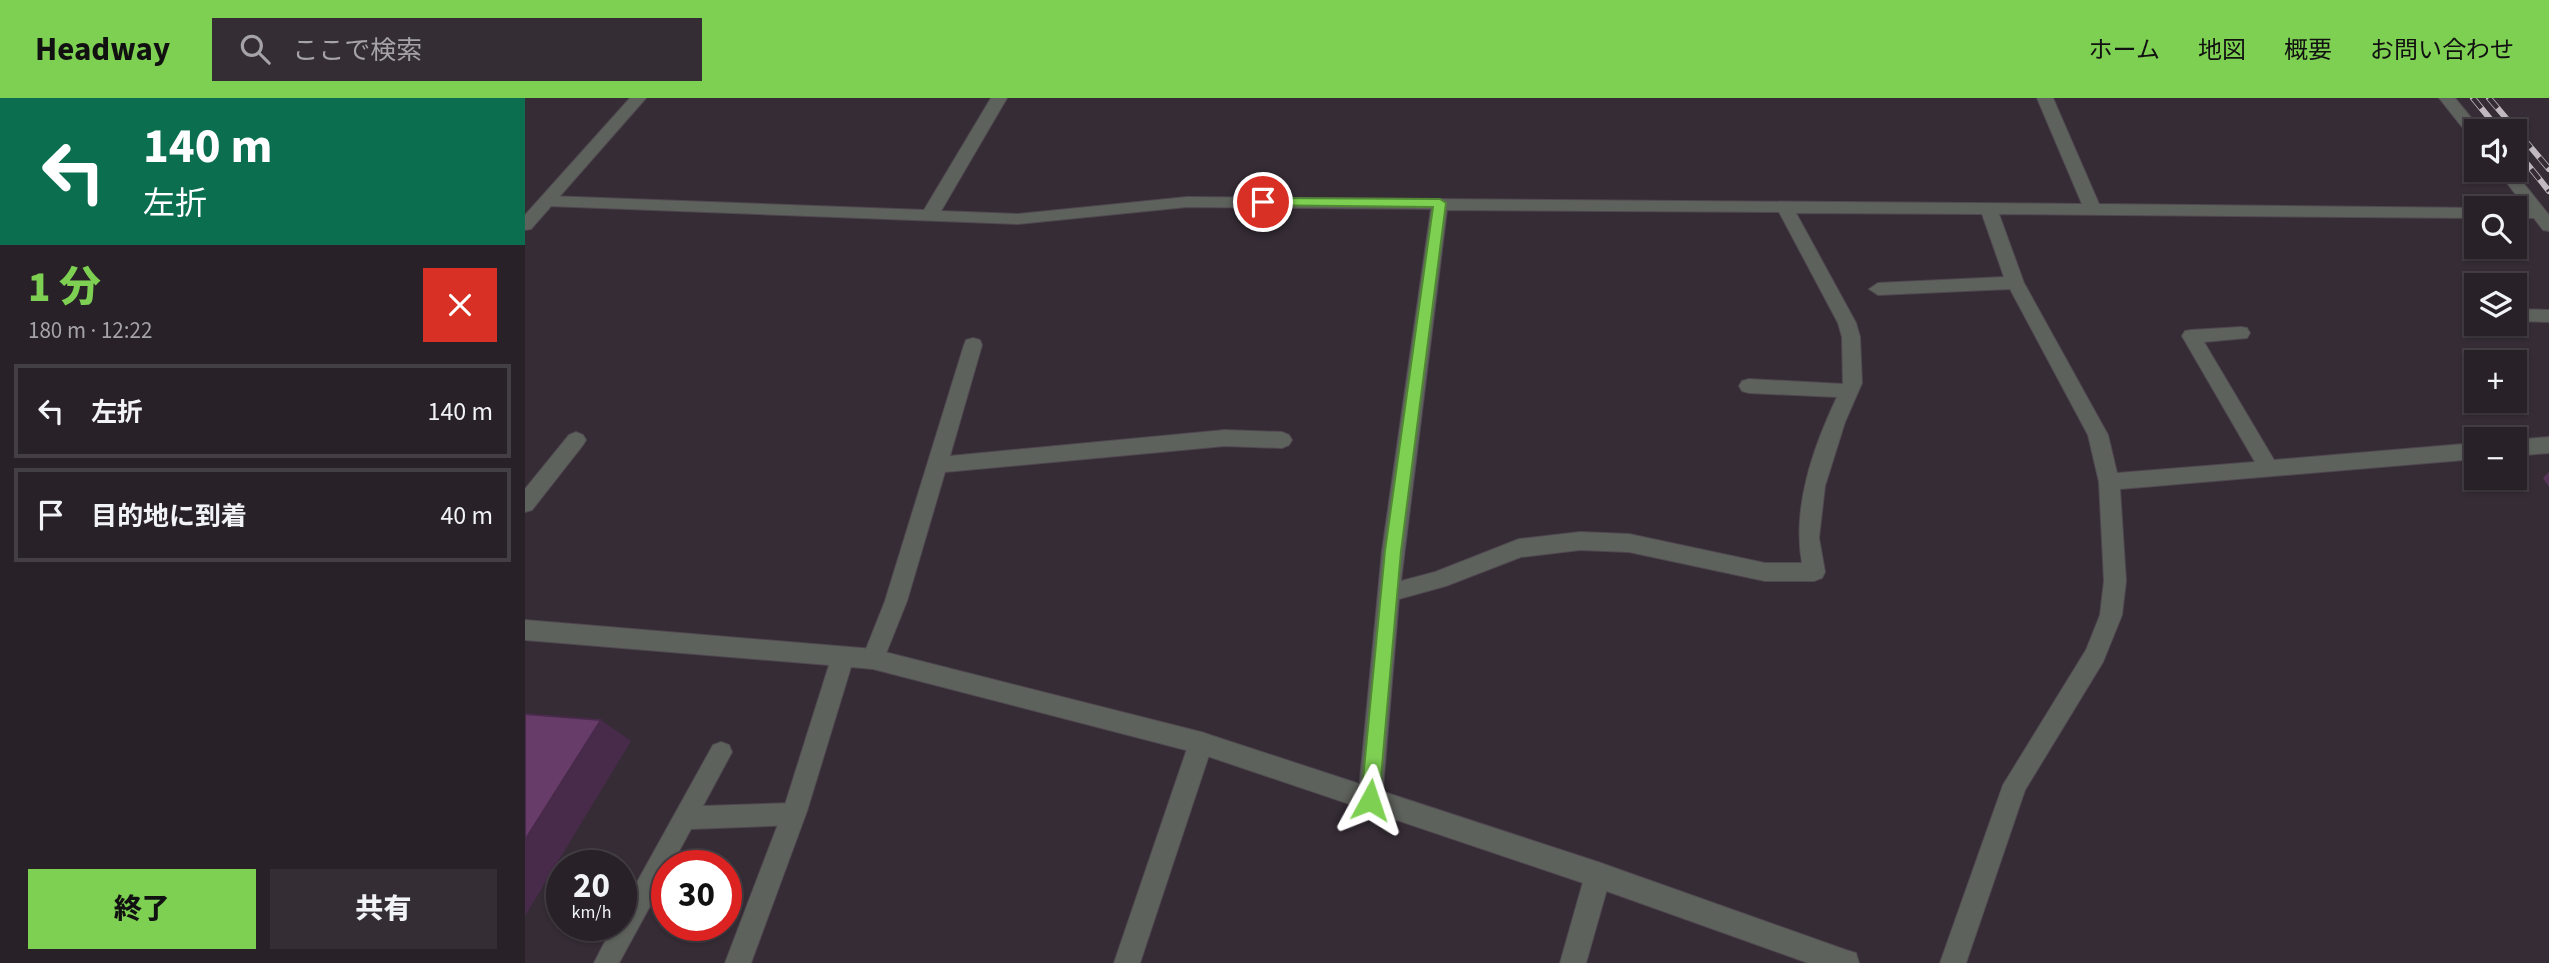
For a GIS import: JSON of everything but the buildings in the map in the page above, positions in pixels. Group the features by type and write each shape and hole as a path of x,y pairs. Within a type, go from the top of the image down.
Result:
{"street":[{"path":"525,225 638,98"},
{"path":"929,216 999,98"},
{"path":"2045,98 2093,211"},
{"path":"2447,98 2464,119"},
{"path":"2515,182 2544,219"},
{"path":"548,201 1018,219 1187,202 2464,213"},
{"path":"1370,800 1389,593 1440,203"},
{"path":"1389,593 1439,580 1519,548 1580,541 1629,543 1765,572 1814,572 1808,538 1815,486 1835,422 1853,383 1851,337 1847,323 1786,209"},
{"path":"1953,963 2015,785 2095,655 2111,615 2115,581 2109,482 2098,435 2015,283 1989,209"},
{"path":"1878,289 2015,283"},
{"path":"2527,315 2549,316"},
{"path":"2241,333 2191,336 2269,469"},
{"path":"873,659 896,601 973,345"},
{"path":"1749,386 1849,391"},
{"path":"937,465 1225,438 1282,440"},
{"path":"525,505 576,440"},
{"path":"2527,447 2549,445"},
{"path":"2109,482 2464,452"},
{"path":"525,630 873,659 1201,743 1598,875 1846,963"},
{"path":"738,963 773,876 821,736 843,656"},
{"path":"1127,963 1201,743"},
{"path":"1573,963 1598,875"}],"lane":[{"path":"606,963 721,752"},
{"path":"685,818 794,814"}],"railway":[{"path":"2473,98 2490,119"},
{"path":"2489,98 2549,169"},
{"path":"2527,164 2549,191"}],"route":[{"path":"1263,202 1440,203 1393,551 1370,800"}]}
